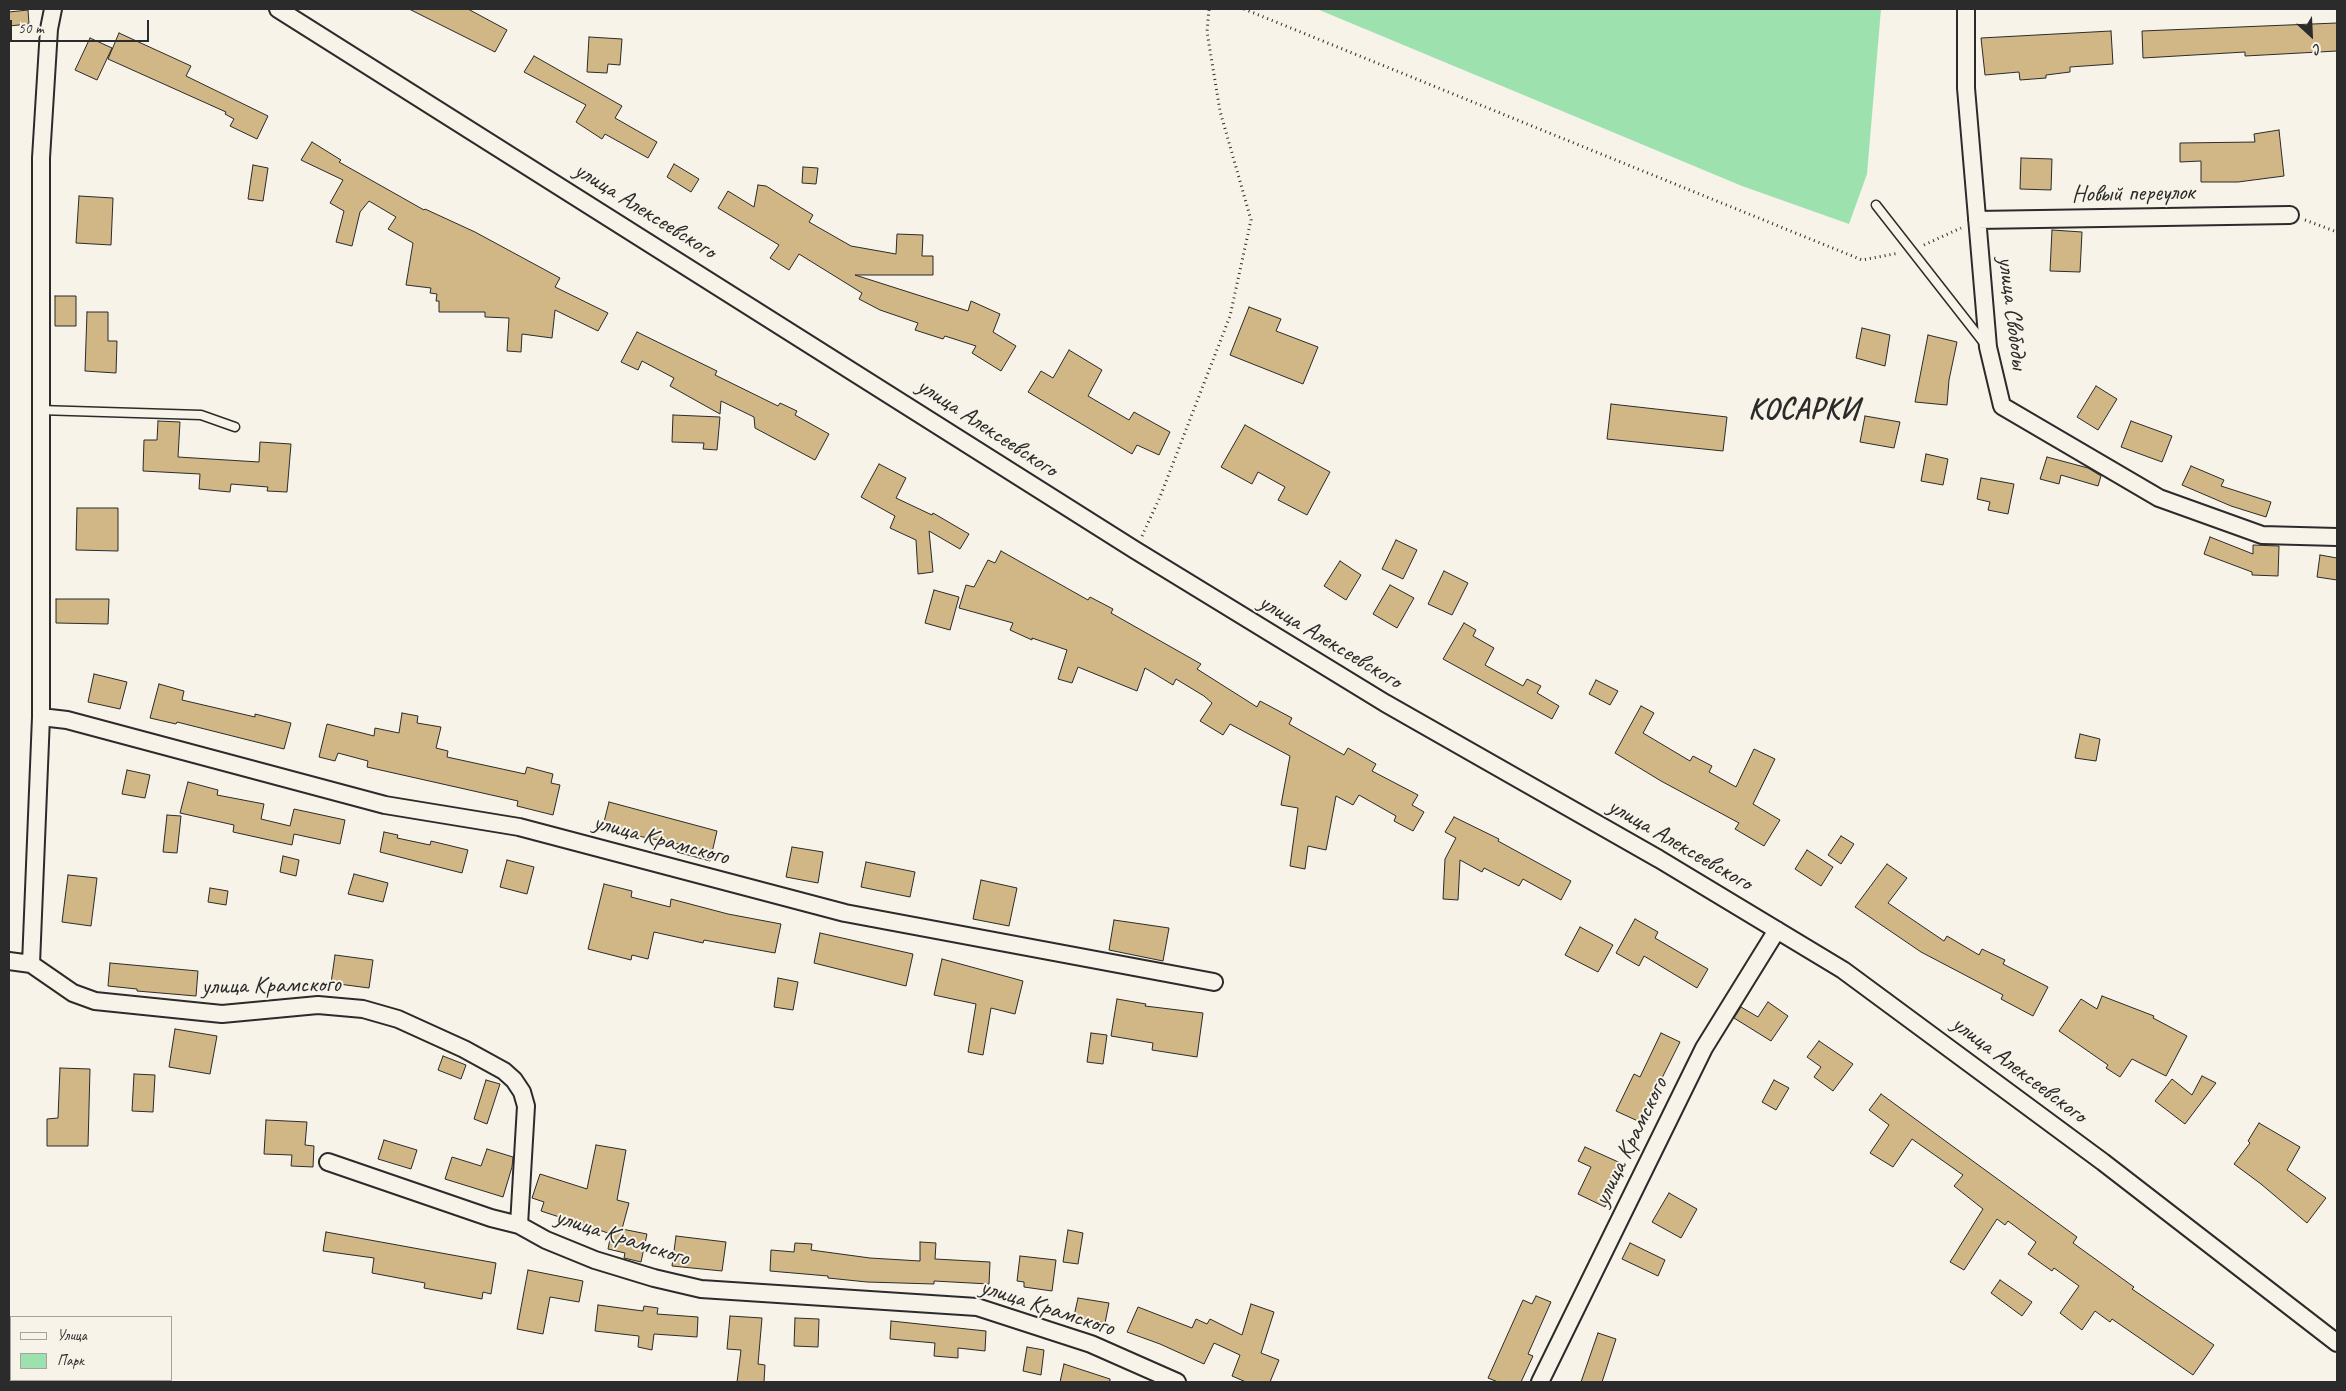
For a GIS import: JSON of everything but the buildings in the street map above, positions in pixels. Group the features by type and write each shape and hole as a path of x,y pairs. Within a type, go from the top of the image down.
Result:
{"street":[{"path":"31,964 41,717 39,410 41,158 49,29 53,9"},
{"name":"улица Алексеевского","path":"278,9 1135,550 1385,703 1659,859 1843,970 2111,1168 2337,1343"},
{"name":"улица Свободы","path":"1966,9 1966,88 1988,347 2002,406 2159,498 2262,535 2337,537"},
{"name":"Новый переулок","path":"1977,220 2290,215"},
{"name":"улица Крамского","path":"41,717 67,720 385,805 519,827 845,913 1214,982"},
{"name":"улица Крамского","path":"1540,1382 1704,1048 1777,930"},
{"name":"улица Крамского","path":"9,961 31,964 73,993 95,1001 222,1014 318,1005 363,1009 398,1019 464,1048 504,1071 514,1080 522,1092 526,1106 520,1225 546,1240 595,1260 654,1278 701,1289 977,1307 1091,1344 1177,1382"},
{"path":"328,1162 491,1218 520,1225"}],"lane":[{"path":"1876,205 1988,347"},
{"path":"39,410 201,415 235,427"}],"path":[{"path":"1135,550 1160,497 1230,316 1251,220 1220,111 1207,32 1209,9"},
{"path":"1244,9 1862,260 1912,250 1977,220"},
{"path":"2290,215 2337,232"}],"green space":[{"path":"1317,9 1881,9 1867,174 1849,224 1742,186"}],"district":[{"name":"КОСАРКИ","path":"1804,410"}]}
